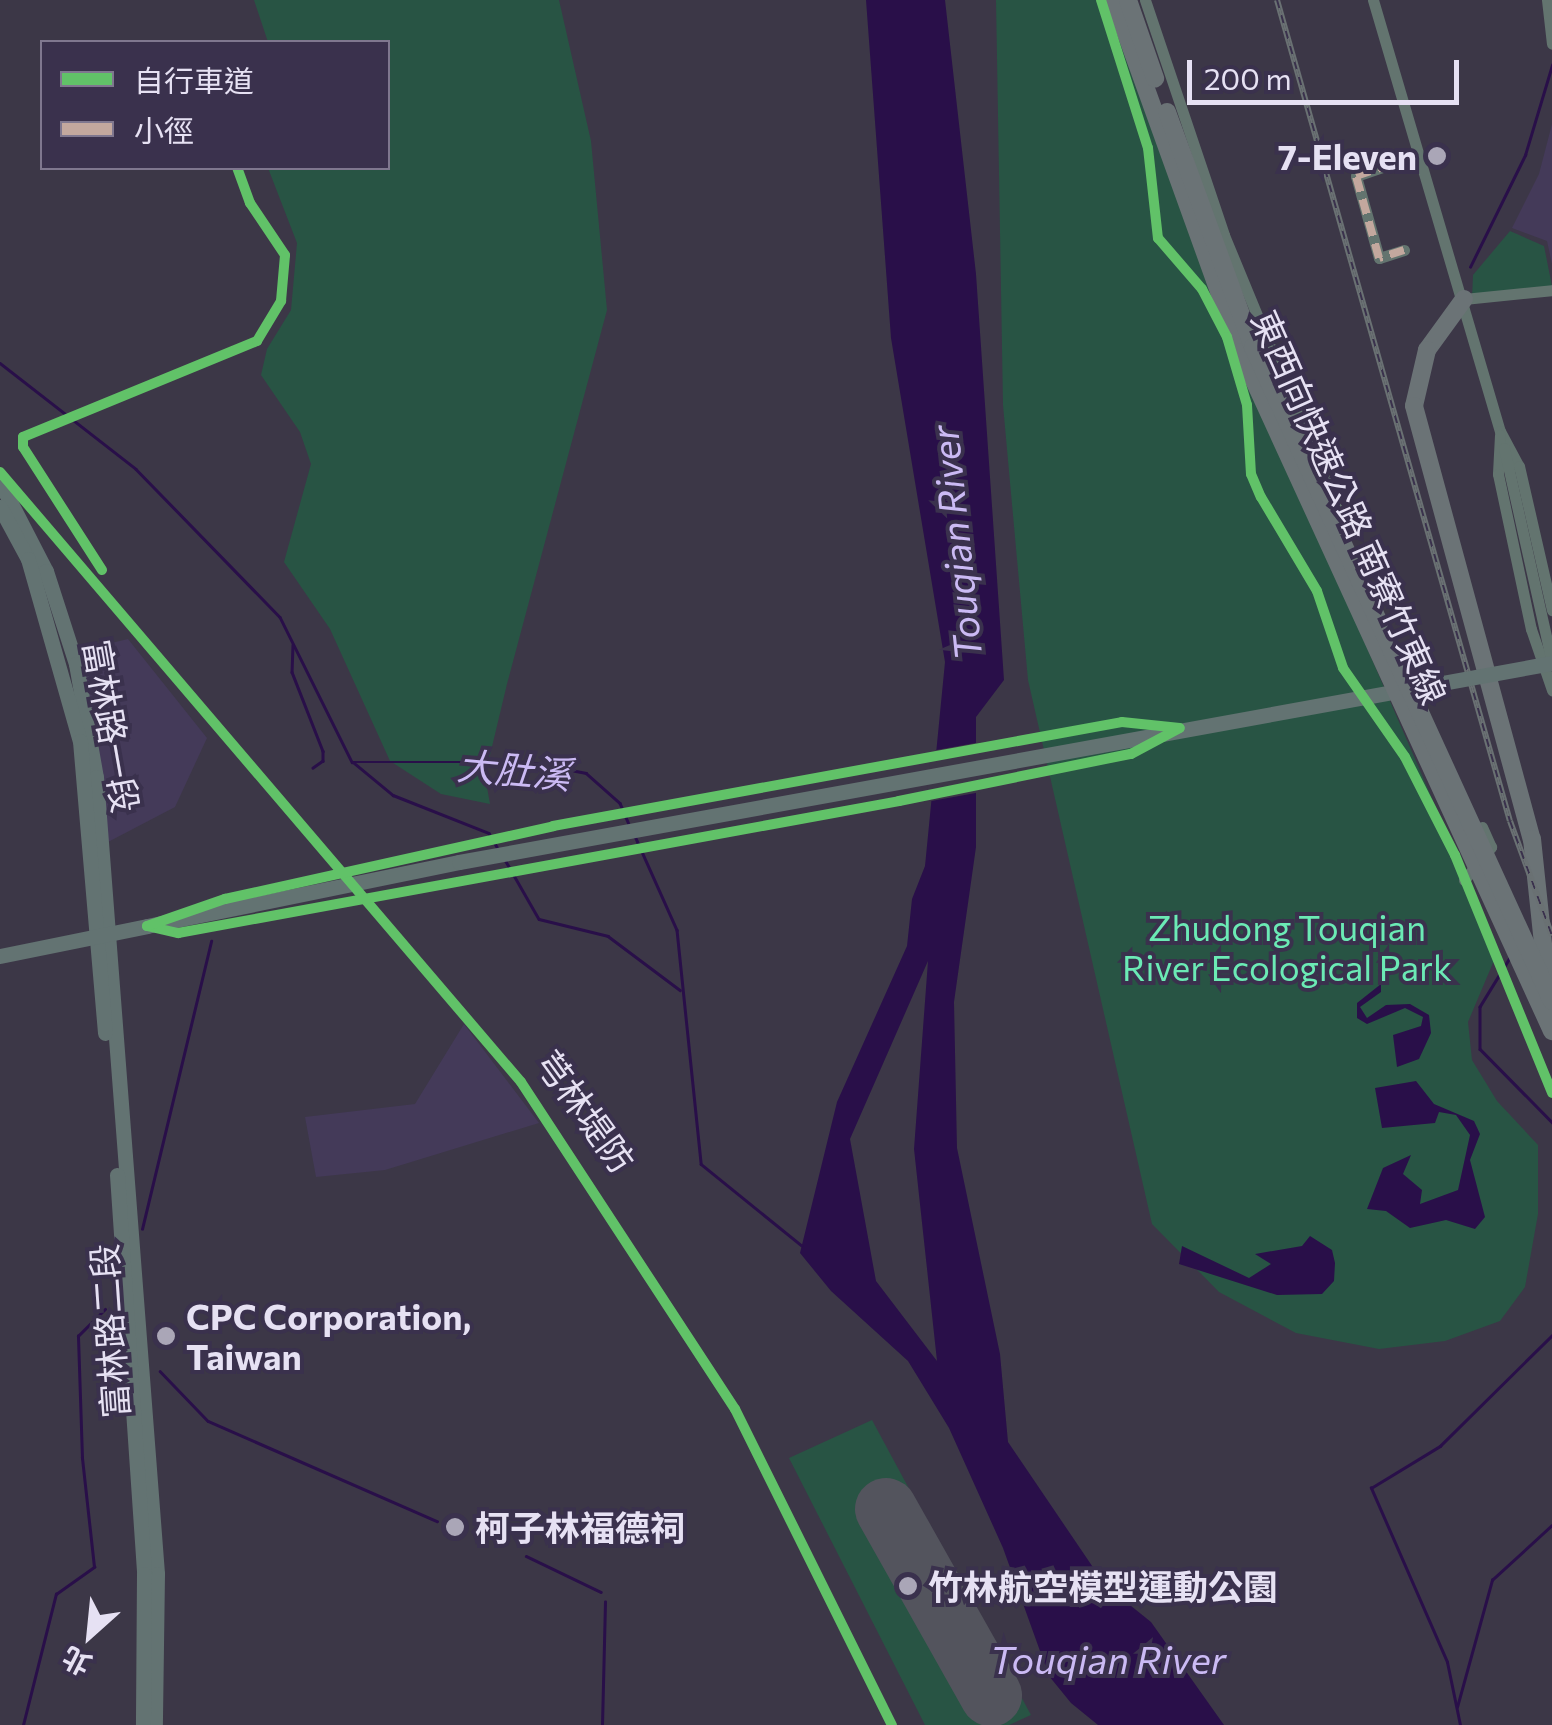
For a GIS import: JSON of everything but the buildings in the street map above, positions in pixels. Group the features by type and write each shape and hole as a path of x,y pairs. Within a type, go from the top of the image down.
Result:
{"highway":[{"name":"東西向快速公路 南寮竹東線","path":"1114,0 1241,352 1552,1029"},
{"name":"東西向快速公路 南寮竹東線","path":"1144,1 1253,347 1552,1001"},
{"path":"1464,299 1427,350 1414,406 1552,887"},
{"path":"1484,644 1542,888 1552,1029"}],"main road":[{"name":"富林路一段","path":"0,482 46,570 76,664 96,777 100,934"},
{"name":"富林路一段","path":"0,508 28,559 80,741 100,934"},
{"path":"0,956 478,858 1549,664"},
{"name":"富林路二段","path":"100,934 133,1315 155,1725"},
{"name":"富林路二段","path":"143,1725 150,1668"}],"street":[{"path":"1372,0 1464,299 1500,431 1528,555 1552,690"},
{"path":"1547,0 1551,44"},
{"path":"1144,1 1177,108 1259,325 1358,560 1492,848 1464,880"},
{"path":"1404,250 1379,258 1356,176 1418,156"},
{"path":"1464,299 1552,290"},
{"path":"1500,431 1518,466 1552,610"},
{"path":"1500,431 1498,474 1549,664"}],"shaded area":[{"path":"1552,124 1552,264 1547,241 1512,228 1539,174"},
{"path":"128,639 207,738 175,807 108,842 82,650"},
{"path":"464,1024 539,1123 385,1170 316,1177 305,1117 415,1104"}],"green space":[{"path":"254,0 559,0 591,141 607,310 485,776 490,804 441,794 390,761 330,629 284,562 311,464 300,432 261,375 267,349 291,310 297,243 269,170 390,170 390,40 267,40"},
{"name":"Zhudong Touqian River Ecological Park","path":"996,0 1116,0 1288,465 1498,951 1468,1022 1472,1060 1497,1101 1538,1145 1538,1214 1525,1287 1500,1321 1445,1341 1379,1349 1296,1333 1219,1292 1152,1224 1028,680 1003,405"},
{"path":"1510,231 1544,246 1552,286 1472,299 1473,275"},
{"name":"竹林航空模型運動公園","path":"872,1420 1031,1715 1009,1725 925,1725 789,1458"}],"water":[{"name":"Touqian River","path":"866,0 945,0 976,274 1004,680 976,717 976,847 954,1002 957,1148 1000,1354 1008,1442 1105,1585 1151,1622 1224,1725 1098,1725 1071,1703 1049,1676 1003,1548 949,1428 908,1361 831,1291 800,1253 837,1102 907,946 912,899 925,866 945,662 891,338","holes":["928,961 914,1149 937,1361 876,1281 850,1139"]},
{"path":"1381,984 1381,992 1360,1007 1367,1018 1386,1005 1410,1004 1429,1015 1431,1033 1419,1059 1397,1067 1393,1035 1421,1026 1423,1017 1405,1008 1367,1024 1357,1018 1357,1003"},
{"path":"1416,1081 1434,1104 1474,1121 1480,1134 1470,1160 1485,1217 1475,1229 1446,1220 1410,1228 1386,1211 1367,1209 1383,1168 1411,1155 1403,1174 1422,1190 1420,1204 1458,1190 1470,1135 1456,1115 1439,1112 1435,1123 1382,1128 1375,1088"},
{"path":"1310,1236 1332,1250 1335,1263 1334,1281 1322,1294 1277,1295 1179,1264 1182,1246 1249,1278 1271,1264 1255,1254 1302,1246"}],"pier":[{"path":"981,742 981,792 926,802 931,751"}],"waterway":[{"path":"1470,267 1525,155 1552,65"},
{"name":"大肚溪","path":"0,363 136,469 280,617 352,762 529,762 586,773 620,803 629,824"},
{"path":"293,645 292,672 323,751 323,761 313,768"},
{"path":"353,762 393,795 489,833 497,847"},
{"name":"大肚溪","path":"635,836 677,930 701,1164 801,1245"},
{"path":"504,858 539,919 608,936 680,990"},
{"path":"142,1229 211,941"},
{"path":"1510,958 1480,1007 1480,1049 1552,1122"},
{"path":"23,1725 56,1594 94,1567 82,1458 78,1336 105,1309"},
{"path":"1460,1725 1447,1662 1371,1488 1440,1446 1552,1335"},
{"path":"160,1371 208,1421 437,1521"},
{"path":"1457,1707 1492,1580 1552,1525"},
{"path":"526,1556 601,1592"},
{"path":"602,1725 605,1602"}],"runway":[{"path":"886,1509 991,1695"}],"railway":[{"path":"1277,0 1510,821 1552,936"}],"marked path":[{"path":"1404,250 1379,258 1356,176 1418,155"}],"cycle path":[{"path":"1101,0 1148,148 1158,238 1202,289 1227,337 1247,405 1251,474 1317,591 1343,668 1405,757 1455,855 1552,1093"},
{"path":"102,570 23,447 23,437 257,341 281,301 285,255 250,203 238,170"},
{"name":"芎林堤防","path":"0,472 521,1082 735,1409 892,1725"},
{"path":"147,926 225,899 553,826 1122,722 1180,728"},
{"path":"147,926 178,933 899,801 1131,754 1180,728"}],"place":[{"name":"7-Eleven","path":"1437,156"},
{"name":"CPC Corporation, Taiwan","path":"166,1336"},
{"name":"柯子林福德祠","path":"455,1527"},
{"name":"竹林航空模型運動公園","path":"908,1586"}]}
